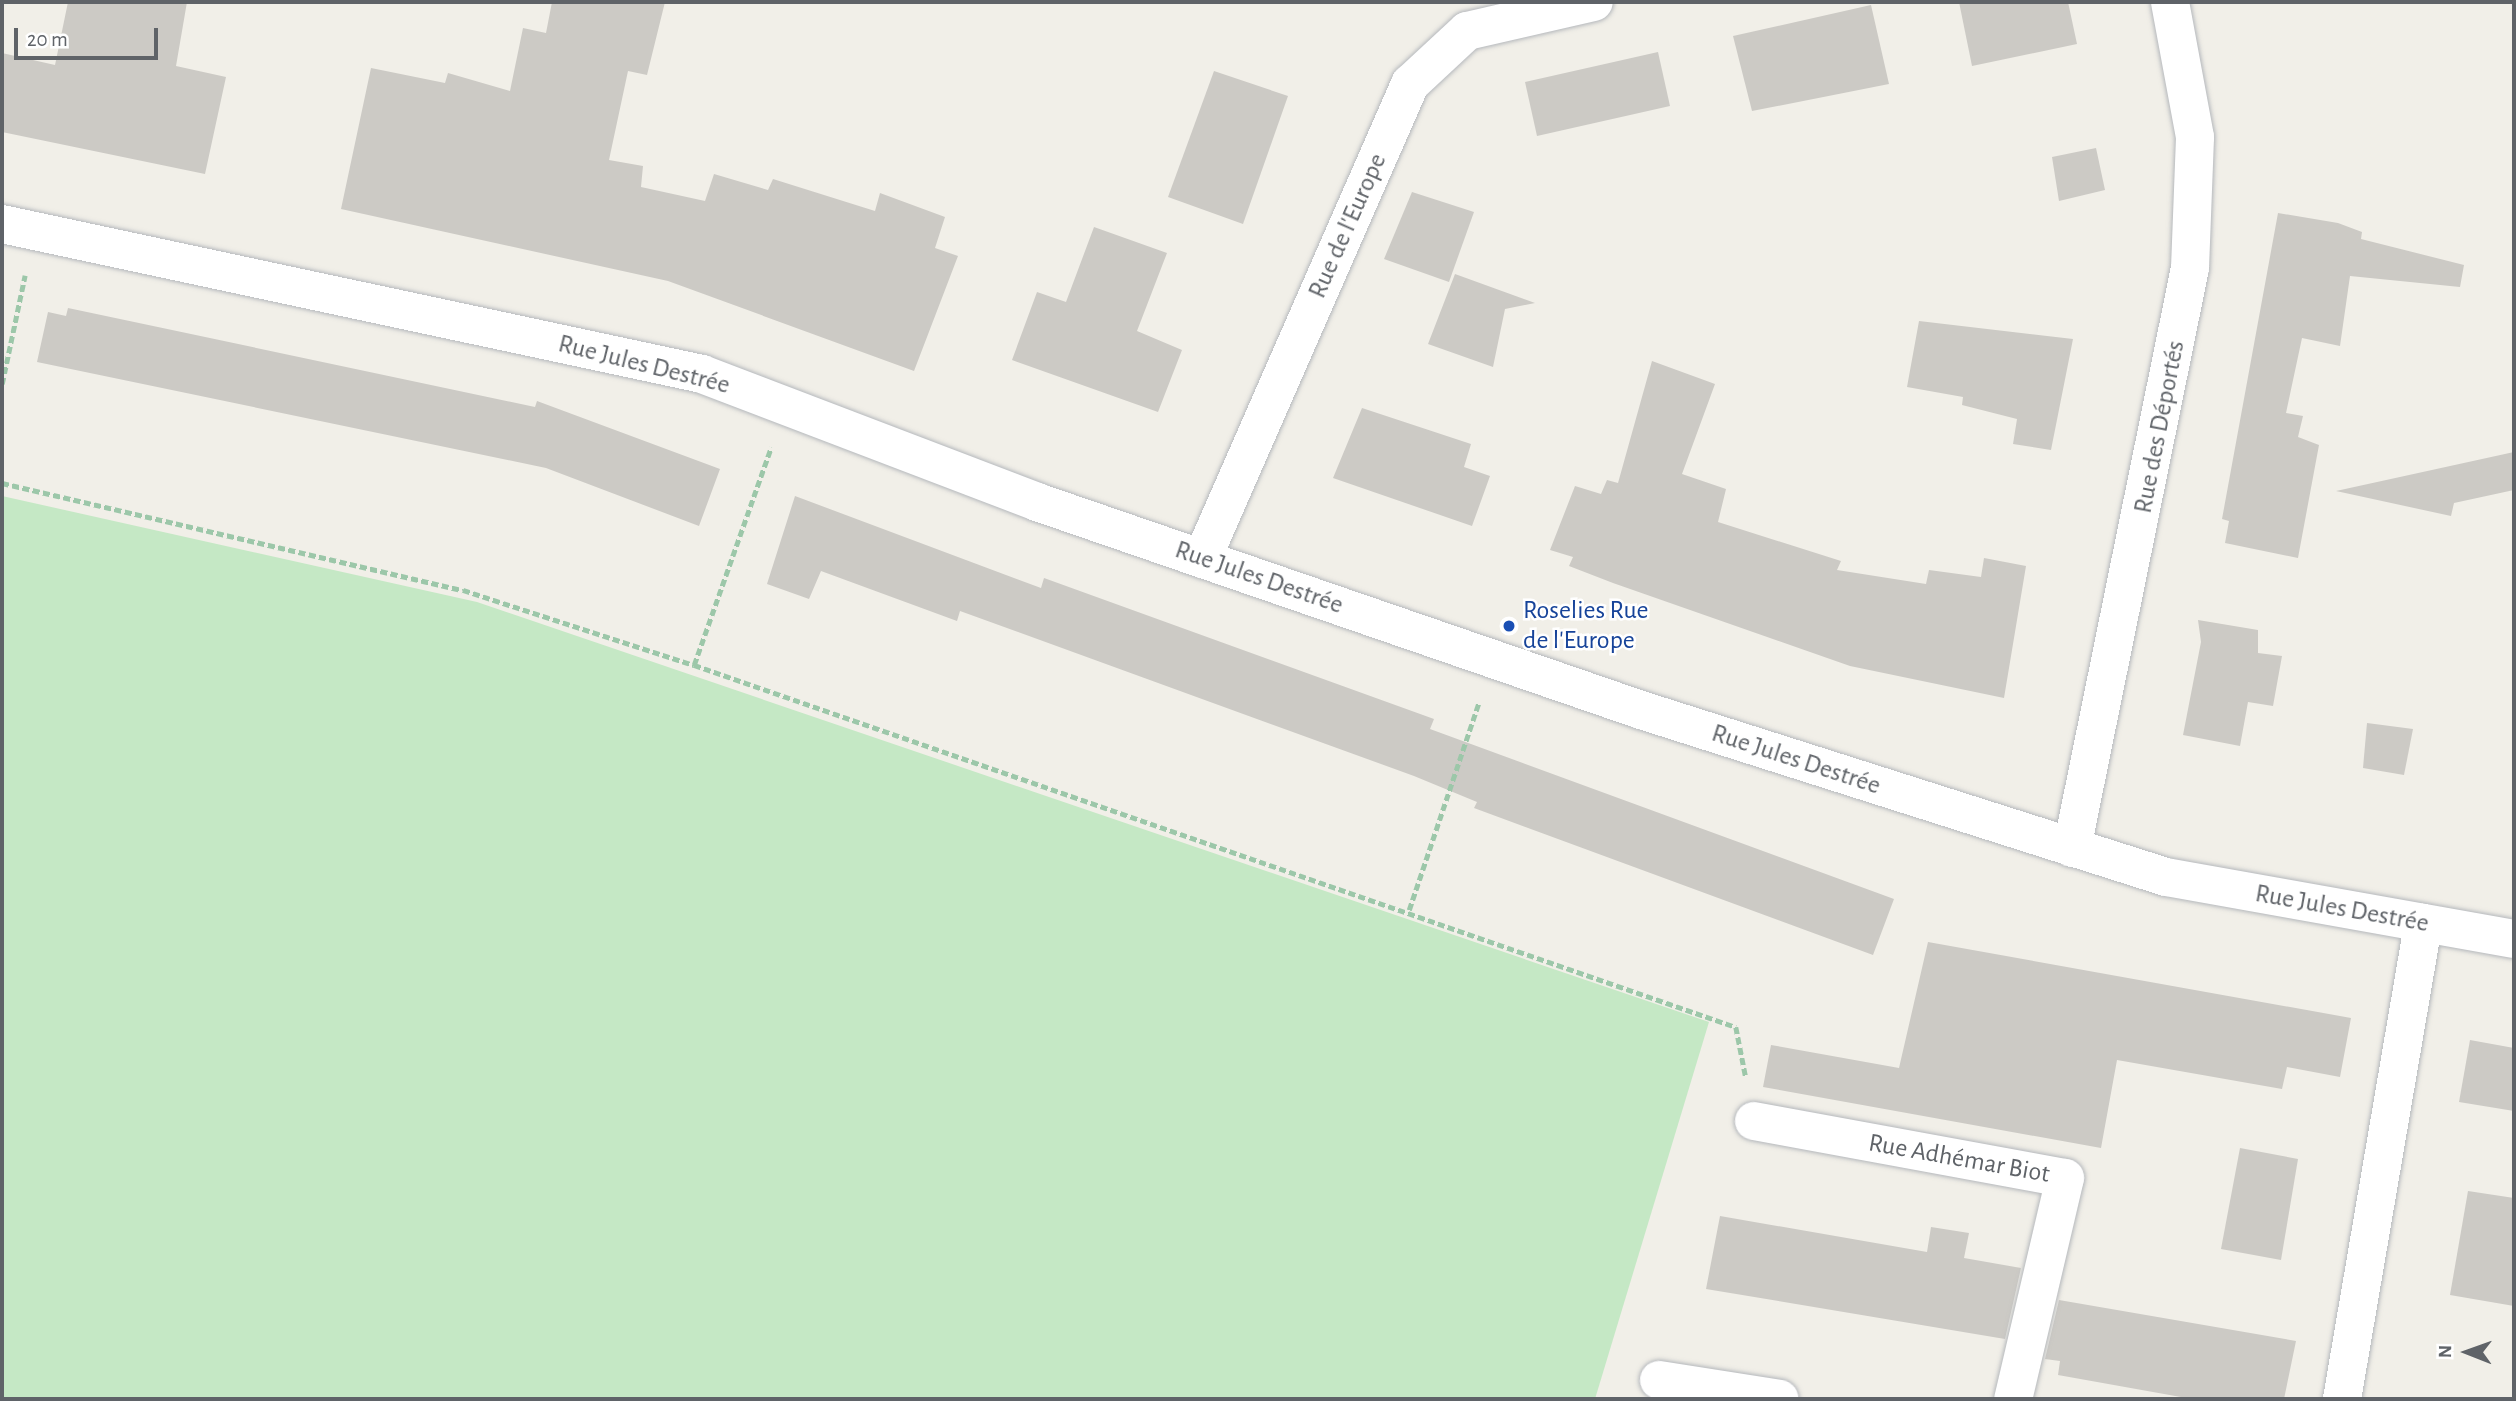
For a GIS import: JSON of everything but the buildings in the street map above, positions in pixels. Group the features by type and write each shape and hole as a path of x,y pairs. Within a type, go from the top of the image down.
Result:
{"street":[{"name":"Rue de l'Europe","path":"1202,559 1410,84 1467,31 1594,2"},
{"name":"Rue des Déportés","path":"2073,848 2190,268 2195,137 2170,2"},
{"name":"Rue Jules Destrée","path":"18,228 702,374 1202,559 1494,659 2166,877 2514,939"},
{"path":"2342,1399 2423,923"},
{"name":"Rue Adhémar Biot","path":"1754,1121 2065,1178 2013,1399"},
{"path":"1659,1380 1780,1399"}],"path":[{"path":"2,384 18,228"},
{"path":"694,665 786,406"},
{"path":"2,483 463,590 694,665 1409,910 1736,1027 1754,1121"},
{"path":"1409,910 1494,659"}],"green space":[{"path":"2,496 477,602 1709,1022 1595,1399 2,1399"}],"place":[{"name":"Roselies Rue de l'Europe","path":"1509,626"}]}
